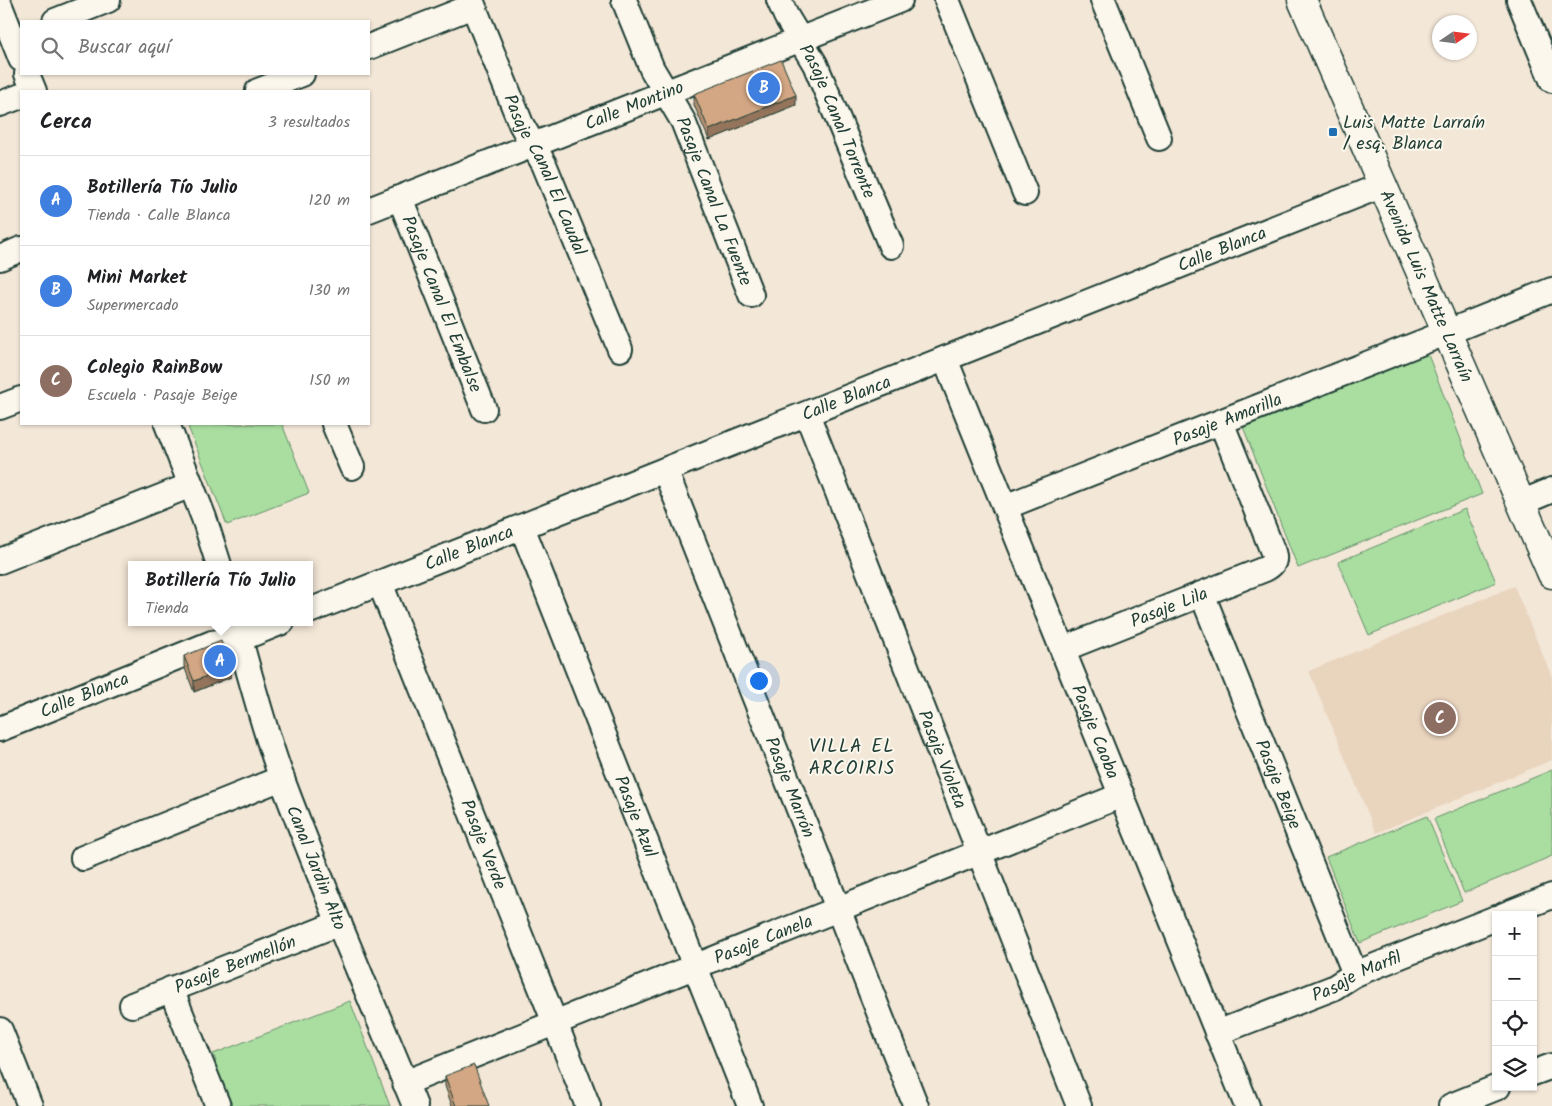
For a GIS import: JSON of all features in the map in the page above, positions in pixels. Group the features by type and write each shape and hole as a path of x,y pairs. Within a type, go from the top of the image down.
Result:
{"street":[{"path":"58,20 108,0"},
{"name":"Pasaje Canal La Fuente","path":"624,0 652,69 683,121 751,295"},
{"name":"Pasaje Canal Torrente","path":"779,0 786,16 815,64 891,246"},
{"name":"Calle Montino","path":"370,210 900,0"},
{"path":"947,0 1025,194"},
{"path":"1103,0 1159,138"},
{"name":"Avenida Luis Matte Larraín","path":"1302,0 1552,574"},
{"path":"1520,0 1552,80"},
{"path":"370,47 472,3"},
{"name":"Pasaje Canal El Caudal","path":"472,3 522,124 544,164 620,350"},
{"path":"0,6 18,44"},
{"path":"261,90 299,75"},
{"path":"0,104 20,93"},
{"name":"Calle Blanca","path":"313,610 1383,185"},
{"name":"Pasaje Canal El Embalse","path":"400,198 484,409"},
{"path":"0,258 20,250"},
{"name":"Pasaje Amarilla","path":"1005,507 1552,290"},
{"name":"Pasaje Caoba","path":"945,359 1247,1106"},
{"path":"0,407 20,398"},
{"name":"Pasaje Violeta","path":"806,414 1078,1106"},
{"name":"Pasaje Lila","path":"1063,649 1270,567 1274,562 1273,552 1221,422"},
{"path":"167,425 204,518 218,561"},
{"path":"334,425 352,467"},
{"name":"Pasaje Marrón","path":"665,470 916,1106"},
{"path":"0,561 191,485"},
{"path":"1521,503 1552,490"},
{"name":"Pasaje Azul","path":"522,527 750,1106"},
{"name":"Pasaje Verde","path":"380,583 588,1106"},
{"name":"Pasaje Beige","path":"1202,594 1355,974"},
{"name":"Calle Blanca","path":"0,729 212,644 238,630 260,626"},
{"name":"Canal Jardin Alto","path":"238,630 260,712 282,778 414,1106"},
{"path":"83,858 282,778"},
{"name":"Pasaje Canela","path":"405,1083 1122,795"},
{"path":"1514,911 1552,896"},
{"name":"Pasaje Marfil","path":"1217,1032 1333,988 1355,974 1492,920"},
{"name":"Pasaje Bermellón","path":"132,1005 339,923"},
{"path":"172,989 218,1106"},
{"path":"0,1030 9,1080 30,1106"},
{"path":"1537,1072 1552,1066"},
{"path":"1451,1106 1492,1089"}],"shaded area":[{"path":"1514,586 1552,677 1552,760 1376,833 1309,671"}],"green space":[{"path":"1425,347 1482,494 1298,568 1240,419"},
{"path":"187,425 282,425 309,493 227,525"},
{"path":"1465,509 1496,582 1369,635 1338,562"},
{"path":"1552,770 1552,856 1464,893 1434,819"},
{"path":"1427,816 1462,901 1360,943 1326,857"},
{"path":"350,1001 390,1106 229,1106 212,1063 216,1061 213,1054"}],"building":[{"path":"781,60 796,95 709,130 694,94"},
{"path":"221,641 231,667 194,681 184,656"},
{"path":"474,1065 489,1106 456,1106 445,1076"}],"place":[{"name":"Mini Market","path":"764,88"},
{"name":"Luis Matte Larraín / esq. Blanca","path":"1333,132"},
{"name":"Botillería Tío Julio","path":"220,661"},
{"name":"Colegio RainBow","path":"1440,718"}],"district":[{"name":"VILLA EL ARCOIRIS","path":"852,756"}]}
